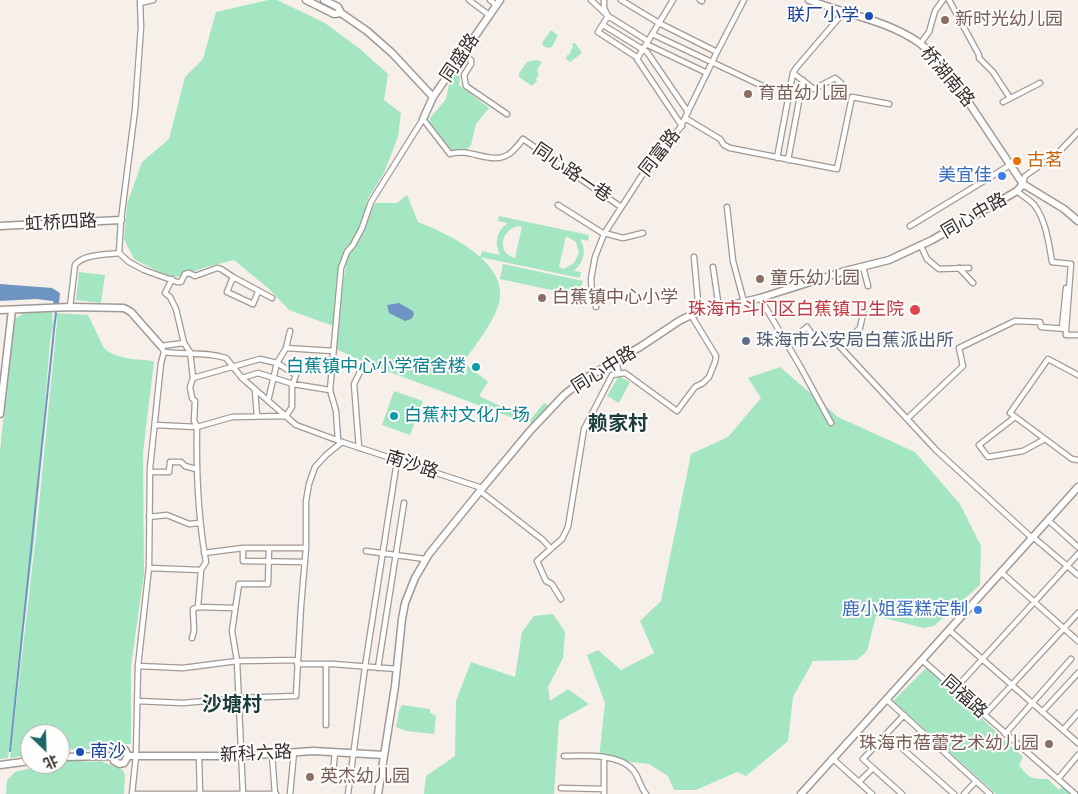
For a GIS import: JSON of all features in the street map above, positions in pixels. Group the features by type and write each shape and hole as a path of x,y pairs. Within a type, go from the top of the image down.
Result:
{"street":[{"path":"119,253 121,220 134,128 141,27 140,2 153,0"},
{"path":"306,0 334,14 341,13"},
{"path":"324,0 338,7 341,13 367,31 392,53 433,97"},
{"path":"469,0 489,15"},
{"path":"490,0 498,2"},
{"path":"591,0 608,16 647,42 707,73"},
{"path":"604,0 604,8 608,16"},
{"path":"621,0 659,23 717,52"},
{"path":"638,58 673,0"},
{"name":"同富路","path":"596,307 592,294 591,279 595,257 604,234 650,163 682,126 744,0"},
{"name":"桥湖南路","path":"810,0 891,28 920,44 942,64 1023,184"},
{"path":"920,44 930,32 935,12 943,0"},
{"path":"949,0 979,55 978,58 993,72 1010,98"},
{"name":"同盛路","path":"423,119 433,97 498,2"},
{"path":"776,158 793,73 844,12"},
{"path":"608,16 598,32 638,58 682,126"},
{"path":"603,25 647,52 688,112"},
{"path":"652,34 769,89"},
{"path":"463,54 471,60 471,64 464,75 466,86 507,114"},
{"path":"793,73 814,89 835,78 841,83"},
{"path":"788,160 803,80"},
{"path":"1003,102 1040,83"},
{"path":"685,118 720,139 724,145 730,148 837,170 852,97 889,104"},
{"path":"137,701 183,703 239,698 296,696 301,606 306,562 306,501 309,484 316,468 340,441 336,411 330,390 341,268 343,260 362,228 370,202 423,119"},
{"name":"同心路一巷","path":"423,119 450,154 464,152 500,158 510,153 523,139 621,207"},
{"path":"1078,132 1058,153 1026,176 1023,184 1064,209 1078,221"},
{"path":"910,226 1010,165"},
{"name":"同心中路","path":"378,794 402,619 405,603 415,578 425,559 481,490 530,430 564,395 584,379 640,347 679,320 691,315 760,298 889,260 921,246 1017,191 1023,184"},
{"path":"1017,191 1034,205 1040,214 1048,238 1052,262 1071,264 1064,328 1066,335 1078,335"},
{"path":"558,204 604,234 623,238 642,233"},
{"path":"727,207 733,261 744,302"},
{"name":"虹桥四路","path":"0,226 121,220"},
{"path":"921,246 927,259 938,269 969,268"},
{"path":"119,253 129,262 144,270 181,282 186,274 189,273 195,276 221,268 232,278 272,298"},
{"path":"70,307 76,265 79,260 119,253"},
{"path":"694,257 699,313"},
{"path":"713,267 719,308"},
{"path":"864,267 868,286"},
{"path":"959,268 973,283"},
{"path":"232,278 227,292 253,304 258,292"},
{"path":"172,279 165,293 170,297 176,309 184,343 190,352 193,378 190,387 192,398 195,401 196,469 200,502 199,523 206,562 201,570 198,607"},
{"path":"760,298 786,340 831,423"},
{"path":"0,310 70,307 126,309 162,349 176,354 190,352 226,358 233,367"},
{"path":"840,347 860,328 864,308"},
{"path":"0,414 12,310"},
{"path":"561,599 552,584 546,581 536,561 562,539 568,527 584,429 612,375 625,373 677,411 695,387 709,377 716,362 716,356 691,315"},
{"path":"908,418 962,366 959,348 1015,321 1040,322 1041,327 1064,328"},
{"path":"786,340 794,338 807,327 819,344 830,336 936,450 1078,576"},
{"path":"268,401 277,363 286,348 290,331"},
{"path":"162,349 184,343"},
{"path":"286,348 333,351"},
{"path":"162,349 150,472 148,568 138,666 132,756 132,794 275,794 272,754"},
{"path":"155,425 196,427 232,416 286,416 292,407 293,384 296,375 277,363 260,359 193,378"},
{"path":"1078,375 1048,360 1010,413 1072,459 1078,460"},
{"path":"616,361 618,374"},
{"path":"359,448 354,384 364,366"},
{"name":"南沙路","path":"233,367 255,390 296,425 481,490"},
{"path":"242,378 258,373 293,384 330,390"},
{"path":"255,390 257,416"},
{"path":"1015,417 979,445 988,457 1023,451 1046,440"},
{"path":"348,794 365,667 397,461"},
{"path":"150,472 169,472 170,462 181,462 185,466 196,469"},
{"path":"801,794 1078,487"},
{"path":"481,490 543,540 551,549"},
{"path":"378,668 404,503"},
{"path":"149,516 167,515 190,524 199,523"},
{"path":"1048,520 1078,547"},
{"path":"204,553 243,548 306,548"},
{"path":"243,548 243,561 306,562"},
{"path":"243,794 237,660 232,631 234,608 239,584 268,584 269,548"},
{"path":"366,551 425,559"},
{"path":"956,689 1078,554"},
{"path":"148,568 201,570"},
{"path":"1001,572 1078,641"},
{"path":"192,638 194,631 193,609 198,607 234,608"},
{"path":"984,715 1078,613"},
{"path":"949,630 1078,743"},
{"name":"同福路","path":"922,659 1074,794"},
{"path":"1005,734 1071,659"},
{"path":"138,666 183,668 237,660 396,669"},
{"path":"326,664 326,726"},
{"path":"1042,712 1078,673"},
{"path":"886,699 989,793"},
{"path":"1063,730 1078,713"},
{"path":"902,794 863,759 904,715"},
{"path":"886,734 954,794"},
{"name":"新科六路","path":"132,756 124,763 119,764 114,761 112,756 116,750 121,748 132,756 242,756 294,752 353,752 384,755"},
{"path":"290,794 294,752"},
{"path":"334,752 333,773 351,773"},
{"path":"1058,779 1078,755"},
{"path":"70,757 112,756"},
{"path":"564,756 604,757 623,763 632,769 646,794"},
{"path":"199,757 200,794"},
{"path":"561,788 604,791 604,757"},
{"path":"832,758 872,794"},
{"path":"0,766 20,763"},
{"path":"859,782 872,768"},
{"path":"964,794 976,781"}],"green space":[{"path":"268,0 277,0 325,23 360,49 388,74 384,100 401,113 398,137 384,173 367,200 363,222 354,242 347,248 337,278 333,326 289,310 269,289 234,260 206,267 179,277 163,274 134,259 124,239 127,204 142,162 169,139 185,77 203,59 216,12"},
{"path":"551,30 558,35 552,47 548,48 543,46 542,43"},
{"path":"575,43 582,53 570,62 566,59 567,55 569,55 572,44"},
{"path":"536,60 542,62 537,70 539,74 536,79 537,81 532,86 519,77 519,73 527,62"},
{"path":"455,73 460,77 459,85 489,108 476,124 471,145 466,150 454,151 449,149 430,124 430,118 446,99 449,84"},
{"path":"407,195 418,222 443,233 471,250 484,260 499,284 500,298 495,315 463,362 488,382 479,396 515,413 513,418 368,364 336,349 340,300 348,254 362,234 375,203 397,203"},
{"path":"499,216 589,235 588,241 580,239 584,252 580,263 574,271 581,272 580,278 480,257 482,251 500,255 497,238 501,230 508,223 498,221","holes":["518,226 522,227 515,258 505,251 503,242 508,232","566,236 576,242 579,253 574,263 564,269 559,267"]},
{"path":"503,264 583,281 579,296 500,279"},
{"path":"79,272 105,275 101,303 76,300"},
{"path":"52,310 53,326 50,342 34,541 8,758 0,759 0,452 13,320 28,311"},
{"path":"55,313 88,315 104,348 109,352 128,358 154,361 143,453 144,574 131,666 131,744 119,744 109,750 70,749 70,724 20,724 20,756 10,758 36,535 57,322"},
{"path":"780,367 838,417 915,452 960,504 981,546 980,585 934,626 924,628 876,616 867,651 857,660 813,661 793,697 788,741 746,776 737,772 696,790 674,790 668,776 649,764 599,758 605,703 587,655 598,650 621,670 654,653 640,621 661,601 691,454 728,437 761,398 748,378"},
{"path":"619,376 630,382 619,403 607,396"},
{"path":"394,391 423,401 410,435 382,425"},
{"path":"544,403 550,407 531,424 530,420"},
{"path":"553,614 565,632 563,658 548,687 550,701 568,689 589,704 559,721 554,794 424,794 426,776 455,756 456,701 471,662 515,677 522,632 534,616"},
{"path":"927,667 1023,757 1019,765 1028,776 1048,779 1059,790 1064,786 1072,794 996,794 893,701"},
{"path":"402,705 430,709 430,713 436,716 434,734 406,731 396,727 399,710"},
{"path":"70,760 101,761 123,770 125,775 124,794 6,794 7,780 15,772 20,771 20,774 70,774"}],"water":[{"path":"0,284 52,288 60,293 59,303 54,305 53,301 36,299 0,301"},
{"path":"399,303 413,311 414,315 411,319 405,321 389,313 387,305"}],"waterway":[{"path":"10,751 56,311"}],"place":[{"name":"联厂小学","path":"869,16"},
{"name":"新时光幼儿园","path":"945,20"},
{"name":"育苗幼儿园","path":"748,94"},
{"name":"古茗","path":"1017,161"},
{"name":"美宜佳","path":"1002,176"},
{"name":"童乐幼儿园","path":"760,279"},
{"name":"白蕉镇中心小学","path":"542,298"},
{"name":"珠海市斗门区白蕉镇卫生院","path":"915,310"},
{"name":"珠海市公安局白蕉派出所","path":"746,341"},
{"name":"白蕉镇中心小学宿舍楼","path":"476,367"},
{"name":"白蕉村文化广场","path":"394,416"},
{"name":"鹿小姐蛋糕定制","path":"978,610"},
{"name":"珠海市蓓蕾艺术幼儿园","path":"1049,744"},
{"name":"南沙","path":"80,752"},
{"name":"英杰幼儿园","path":"310,777"}],"district":[{"name":"赖家村","path":"618,424"},
{"name":"沙塘村","path":"232,705"}]}
